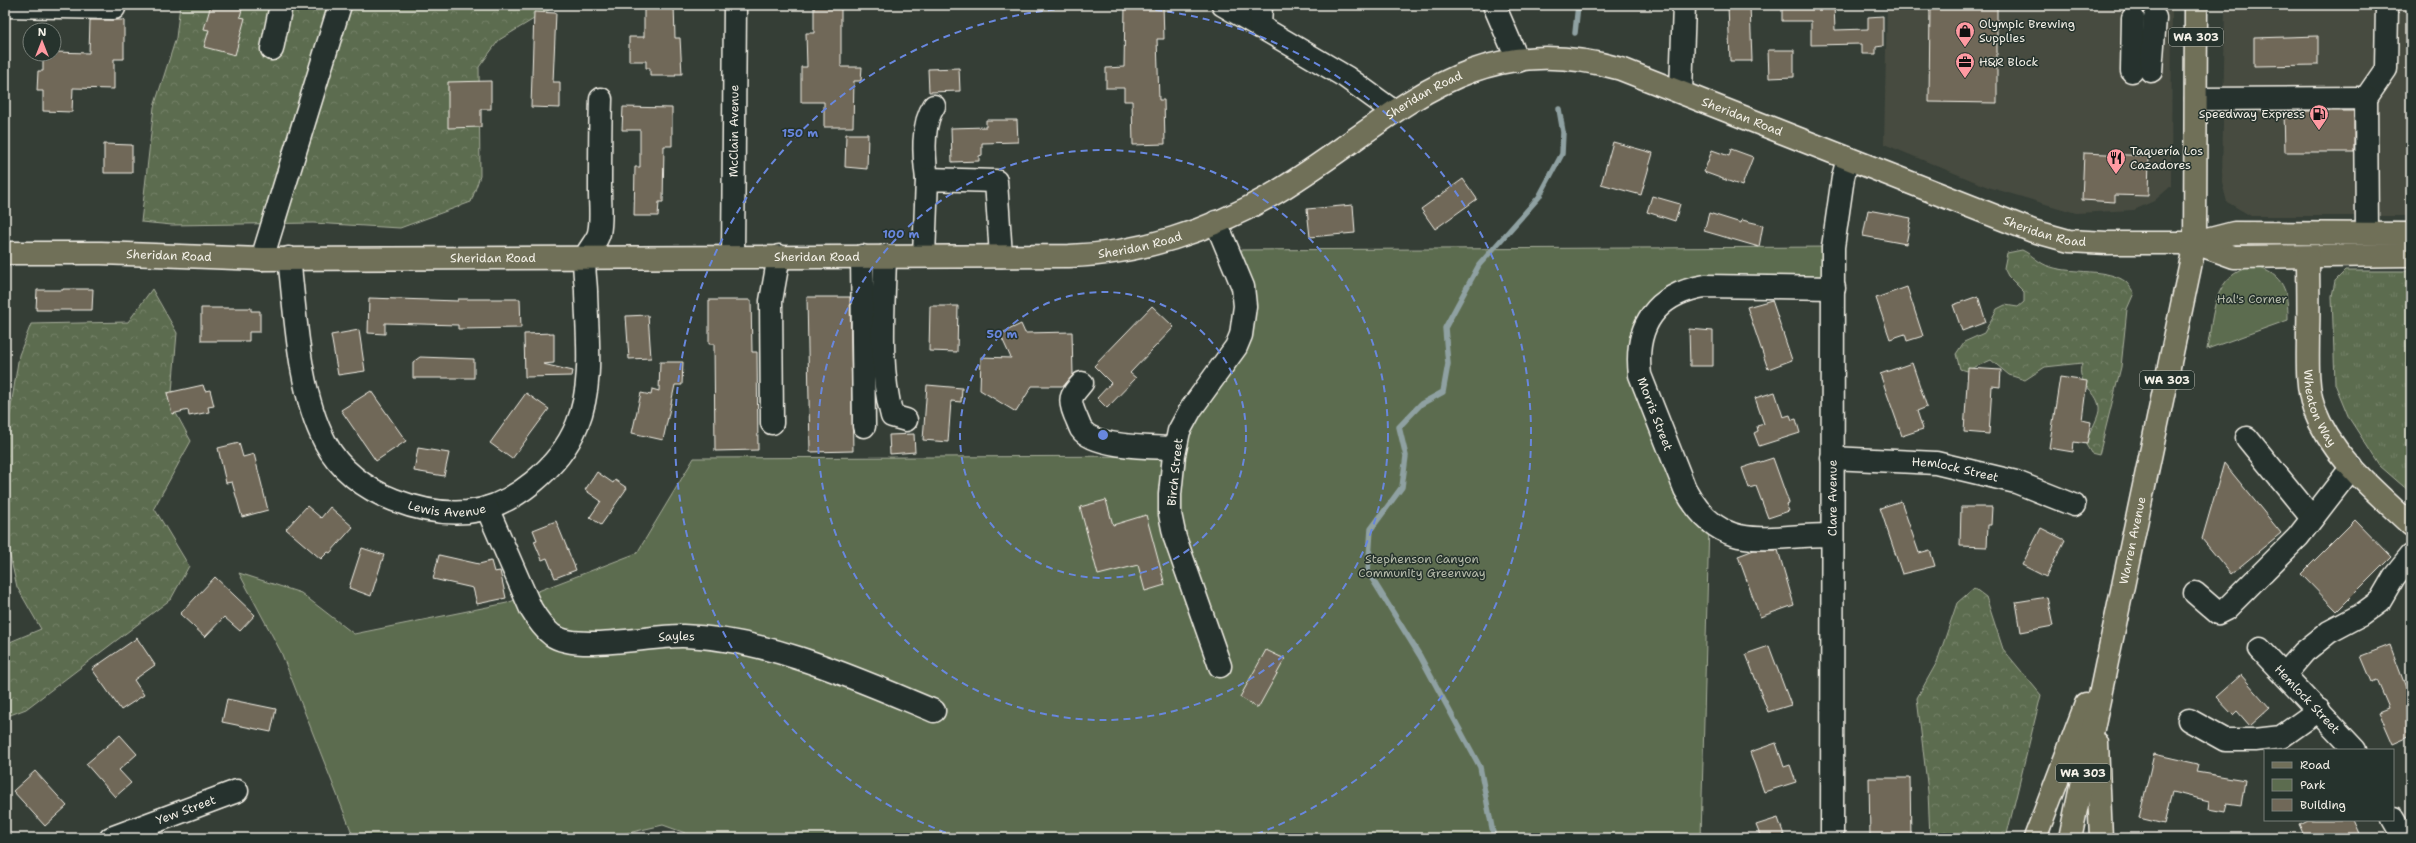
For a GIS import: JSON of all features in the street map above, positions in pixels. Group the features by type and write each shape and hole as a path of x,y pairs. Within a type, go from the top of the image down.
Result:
{"main road":[{"name":"WA 303","path":"2195,243 2196,5"},
{"name":"Sheridan Road","path":"5,254 101,253 262,259 733,256 1088,256 1117,252 1156,242 1216,222 1272,195 1393,111 1448,79 1482,67 1518,60 1547,58 1599,63 1681,91 1848,159 2034,231 2069,241 2195,243 2234,233 2411,234"},
{"name":"Sheridan Road","path":"2195,243 2234,257 2411,256"},
{"name":"Warren Avenue","path":"2070,838 2195,243"},
{"name":"Wheaton Way","path":"2308,257 2308,356 2312,401 2324,429 2336,448 2352,467 2411,525"},
{"path":"2035,838 2114,630"},
{"path":"2096,709 2101,838"}],"street":[{"path":"272,49 281,5"},
{"path":"262,259 338,5"},
{"name":"McClain Avenue","path":"733,256 735,5"},
{"path":"1224,5 1346,77 1393,111"},
{"path":"1260,27 1261,5"},
{"path":"1494,5 1518,60"},
{"path":"1681,91 1684,5"},
{"path":"2367,233 2366,98 2386,69 2387,5"},
{"path":"5,6 114,8"},
{"path":"2133,18 2142,71 2155,18"},
{"path":"2196,99 2366,98"},
{"path":"585,258 599,235 601,100"},
{"path":"924,256 927,179 926,132 930,112 934,106"},
{"name":"Clare Avenue","path":"1832,838 1833,247 1843,176 1848,159"},
{"path":"927,179 996,181 1001,256"},
{"name":"Birch Street","path":"1216,222 1243,288 1245,306 1241,335 1236,347 1191,409 1179,431 1175,448 1170,494 1170,514 1175,538 1220,666"},
{"path":"772,424 771,301 780,256"},
{"path":"862,256 864,426"},
{"path":"885,256 883,335 885,389 892,416 906,420"},
{"name":"Lewis Avenue","path":"289,258 306,381 318,424 325,442 339,463 360,482 384,496 414,508 445,512 468,512 486,508 512,496 533,482 560,455 577,426 584,406 587,384 585,258"},
{"name":"Morris Street","path":"1832,535 1752,539 1721,531 1709,522 1694,506 1685,489 1640,375 1638,357 1640,342 1646,324 1654,312 1666,300 1692,288 1705,286 1834,288"},
{"path":"1082,383 1072,395 1070,403 1082,430 1098,440 1139,446 1175,448"},
{"path":"2247,438 2312,518"},
{"name":"Hemlock Street","path":"1832,458 1936,463 2016,482 2074,505"},
{"path":"2195,593 2218,613 2226,609 2298,537 2352,467"},
{"name":"Sayles","path":"486,508 531,609 539,623 553,636 576,643 682,636 755,645 855,678 934,711"},
{"path":"2285,674 2304,652 2329,632 2361,615 2380,601 2394,577 2411,556"},
{"name":"Hemlock Street","path":"2260,649 2354,749"},
{"path":"2189,720 2225,740 2255,740 2281,737 2319,710"},
{"name":"Yew Street","path":"112,838 237,791"},
{"path":"2394,821 2404,838"}],"shaded area":[{"path":"1887,5 2172,5 2171,186 2154,201 2134,210 2076,213 1988,187 1884,144"},
{"path":"2225,5 2411,5 2411,216 2251,216 2227,202 2222,183"}],"green space":[{"path":"180,5 557,5 499,40 479,67 480,176 471,202 400,228 313,223 172,225 141,222 154,107 176,38"},
{"name":"Stephenson Canyon Community Greenway","path":"1833,247 1834,288 1678,293 1638,357 1709,522 1701,838 699,838 663,825 606,838 354,838 281,652 239,573 301,593 354,634 507,603 637,553 694,458 1158,456 1241,335 1228,250"},
{"path":"2022,250 2043,264 2051,267 2100,273 2118,278 2126,282 2134,293 2127,309 2121,367 2099,455 2091,453 2085,443 2098,415 2099,404 2084,383 2081,371 2082,363 2045,367 2025,380 2009,375 1991,360 1966,371 1960,369 1956,354 1964,342 1984,333 1997,309 2005,305 2018,307 2024,302 2024,292 2008,276 2004,268 2007,253"},
{"name":"Hal's Corner","path":"2254,266 2272,274 2283,286 2287,301 2288,320 2207,349 2217,297 2230,277 2240,270"},
{"path":"2345,271 2411,271 2411,493 2380,466 2349,418 2335,384 2332,296 2335,281"},
{"path":"152,289 177,333 171,404 191,441 154,508 189,566 171,599 26,709 5,717 5,644 41,629 17,587 5,534 5,445 19,355 31,324 128,322"},
{"path":"1974,588 1986,597 2003,649 2041,695 2006,838 1930,838 1928,792 1917,698 1937,662 1957,603"}],"building":[{"path":"211,5 243,5 240,17 245,18 235,55 204,47 209,30 204,29"},
{"path":"644,5 674,5 675,38 680,38 682,74 675,74 676,76 650,76 650,68 646,68 646,61 629,61 629,37 644,37"},
{"path":"814,5 841,5 841,67 862,67 861,81 854,81 853,127 824,127 824,102 801,102 801,67 807,67 806,33 814,33"},
{"path":"1125,5 1163,5 1164,39 1157,39 1159,100 1164,100 1165,144 1133,145 1132,101 1124,101 1124,88 1106,88 1106,68 1124,67"},
{"path":"1728,5 1750,5 1752,61 1730,61"},
{"path":"1782,5 1834,5 1835,30 1868,29 1868,17 1883,16 1883,46 1876,47 1876,54 1862,54 1862,44 1811,45 1811,21 1782,21"},
{"path":"1930,5 1997,5 1997,103 1929,102"},
{"path":"534,12 556,13 553,82 560,82 560,108 531,107"},
{"path":"90,20 124,20 124,59 114,59 114,89 73,88 72,112 43,111 43,91 37,91 38,71 43,71 43,62 62,62 62,52 89,53"},
{"path":"2318,36 2318,65 2254,66 2254,38"},
{"path":"1768,50 1794,50 1794,77 1769,78"},
{"path":"959,68 960,91 929,92 928,69"},
{"path":"491,81 491,109 481,109 481,127 448,128 448,82"},
{"path":"623,107 672,108 672,146 664,146 663,202 659,202 658,216 634,216 635,167 640,167 640,130 622,130"},
{"name":"Speedway Express","path":"2284,111 2354,111 2354,152 2285,152"},
{"path":"986,120 1017,120 1018,142 982,143 982,155 979,156 979,161 952,162 951,128 986,127"},
{"path":"846,134 868,134 867,169 845,167"},
{"path":"1613,142 1653,153 1641,195 1601,184"},
{"path":"104,144 132,145 132,173 104,173"},
{"path":"1731,149 1753,157 1742,186 1704,172 1712,150 1729,156"},
{"name":"Taquería Los Cazadores","path":"2084,153 2149,156 2148,196 2115,195 2115,202 2082,200"},
{"path":"1463,179 1477,199 1435,229 1421,209"},
{"path":"1652,196 1680,204 1675,221 1647,212"},
{"path":"1353,205 1355,233 1310,237 1307,209"},
{"path":"1868,210 1911,218 1906,244 1863,236"},
{"path":"1709,213 1741,223 1742,220 1763,225 1759,247 1704,231"},
{"path":"1907,287 1923,336 1907,341 1905,334 1890,339 1876,298"},
{"path":"93,289 92,310 36,310 37,290"},
{"path":"1978,296 1986,322 1962,331 1953,305"},
{"path":"807,297 850,297 853,451 810,452"},
{"path":"369,298 458,301 458,299 520,299 521,328 458,329 458,325 385,323 385,334 368,333"},
{"path":"709,300 751,300 752,352 757,352 758,450 715,451 714,344 709,344"},
{"path":"1772,300 1792,360 1768,369 1747,307"},
{"path":"930,306 958,306 957,352 929,351"},
{"path":"1152,306 1174,327 1130,373 1136,378 1107,408 1097,398 1111,383 1094,366"},
{"path":"201,308 251,308 251,311 260,311 260,332 249,332 249,341 201,341"},
{"path":"648,315 651,358 629,359 626,316"},
{"path":"1021,324 1025,333 1072,332 1073,375 1064,386 1032,386 1016,412 980,390 981,357 1011,358 1000,334"},
{"path":"1689,329 1713,331 1713,366 1690,366"},
{"path":"359,330 365,371 338,375 331,335"},
{"path":"554,333 554,363 543,364 573,371 572,376 525,377 524,334"},
{"path":"420,357 474,359 474,378 413,378 413,362"},
{"path":"660,362 683,362 682,385 675,385 663,440 632,433 641,393 651,395 652,389 659,391"},
{"path":"1912,363 1927,407 1917,411 1923,429 1902,436 1880,374"},
{"path":"1968,368 2001,370 2000,387 1992,386 1989,434 1964,432"},
{"path":"2060,377 2087,381 2082,420 2091,422 2087,444 2074,442 2073,452 2049,448"},
{"path":"203,385 205,391 210,390 214,406 208,407 209,412 189,416 188,410 172,414 167,393"},
{"path":"927,385 962,388 961,402 951,401 948,442 923,440"},
{"path":"371,391 406,441 376,461 341,410"},
{"path":"1775,392 1783,417 1790,415 1792,420 1796,419 1800,433 1759,446 1754,433 1758,431 1757,426 1764,424 1755,398"},
{"path":"526,393 549,409 512,459 490,443"},
{"path":"914,434 915,452 890,454 889,435"},
{"path":"239,443 243,457 254,454 268,510 242,517 232,482 226,483 218,448"},
{"path":"418,448 449,453 444,476 414,471"},
{"path":"1773,458 1789,503 1786,504 1789,511 1768,518 1756,486 1749,488 1742,468"},
{"path":"2224,463 2281,533 2231,574 2202,539"},
{"path":"597,472 613,483 615,480 627,488 601,525 590,517 601,501 585,490"},
{"path":"1106,500 1113,525 1146,515 1165,585 1145,591 1138,565 1098,575 1080,507"},
{"path":"1901,501 1919,553 1930,550 1935,566 1902,574 1880,508"},
{"path":"307,506 321,518 330,507 353,527 330,553 328,552 321,559 286,529"},
{"path":"1961,507 1992,507 1991,525 1988,525 1987,547 1960,546"},
{"path":"2355,520 2391,557 2337,611 2301,574"},
{"path":"556,521 576,570 555,578 547,558 542,560 534,541 537,540 533,530"},
{"path":"2041,528 2065,540 2046,577 2022,565"},
{"path":"362,548 384,555 371,596 349,588"},
{"path":"1754,550 1778,550 1794,605 1760,617 1738,556"},
{"path":"439,555 479,564 491,561 494,572 500,571 506,598 477,604 473,588 433,579"},
{"path":"215,577 255,615 240,631 224,617 205,637 180,614"},
{"path":"2047,597 2053,626 2021,632 2016,602"},
{"path":"137,638 155,665 134,680 144,695 121,710 92,669"},
{"path":"2390,645 2411,701 2411,736 2393,744 2379,712 2389,708 2377,680 2372,682 2361,656"},
{"path":"1769,646 1791,705 1768,712 1746,654"},
{"path":"1266,650 1285,659 1258,708 1240,697"},
{"path":"2241,675 2270,708 2250,726 2237,711 2233,715 2216,697"},
{"path":"227,699 276,709 271,732 222,722"},
{"path":"120,735 137,754 119,770 131,783 115,797 86,764"},
{"path":"1776,743 1784,767 1790,765 1796,782 1764,792 1750,752"},
{"path":"2154,754 2198,764 2196,772 2245,780 2241,806 2227,804 2225,812 2208,809 2209,801 2172,792 2164,824 2139,818"},
{"path":"35,771 67,806 45,826 13,791"},
{"path":"1869,778 1910,778 1911,838 1870,838"},
{"path":"1778,818 1785,838 1761,838 1756,825"},
{"path":"2305,821 2354,821 2362,838 2305,838 2299,824"}],"waterway":[{"path":"1575,33 1578,5"},
{"path":"1494,838 1480,767 1420,656 1368,572 1371,529 1402,487 1406,456 1399,427 1421,404 1443,392 1448,364 1445,328 1479,265 1539,197 1562,154 1563,132 1559,109"}],"place":[{"name":"Olympic Brewing Supplies","path":"1965,48"},
{"name":"H&R Block","path":"1965,79"},
{"name":"Speedway Express","path":"2319,131"},
{"name":"Taquería Los Cazadores","path":"2116,175"}]}
